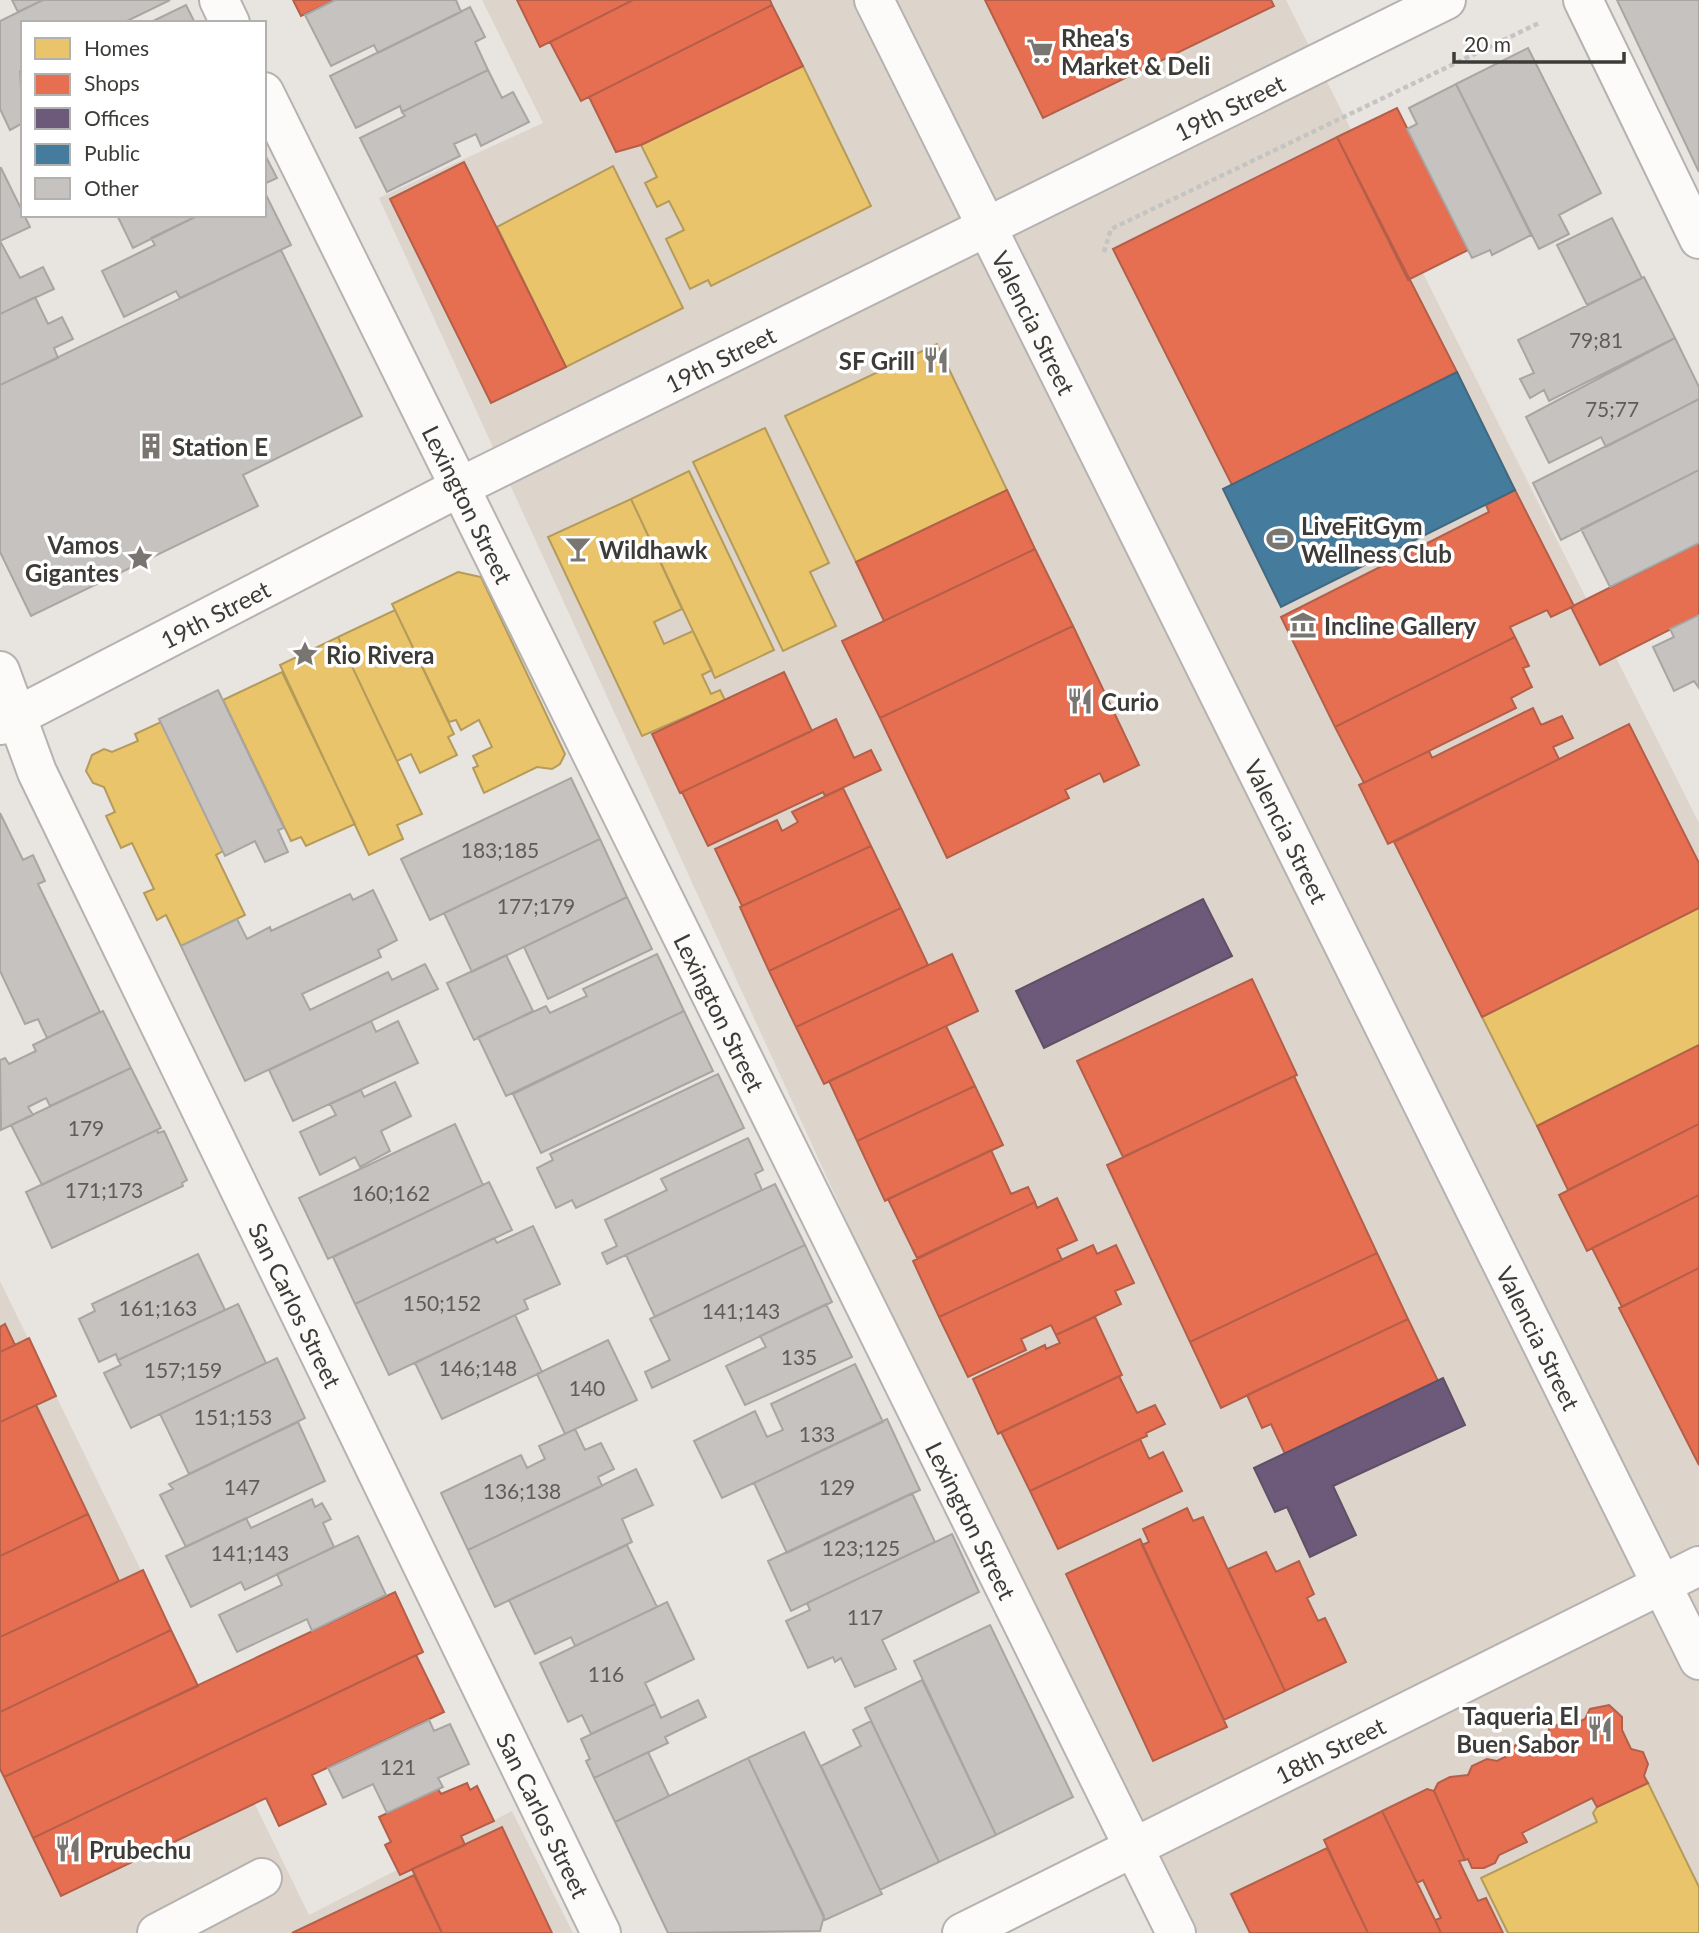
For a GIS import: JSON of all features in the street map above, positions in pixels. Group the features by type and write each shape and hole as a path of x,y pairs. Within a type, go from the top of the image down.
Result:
{"street":[{"path":"219,0 229,21"},
{"name":"Valencia Street","path":"874,0 1699,1660"},
{"name":"19th Street","path":"8,721 460,487 1446,0"},
{"path":"1583,1 1699,239"},
{"name":"Lexington Street","path":"266,96 1176,1933"},
{"name":"San Carlos Street","path":"0,671 8,721 43,785 601,1933"},
{"name":"18th Street","path":"962,1933 1699,1566"},
{"path":"157,1933 262,1878"}],"path":[{"path":"1104,251 1111,229 1583,1"}],"shaded area":[{"path":"482,0 1286,0 1699,823 1699,1933 1176,1933 1133,1847 379,198 543,123"},
{"path":"0,1281 309,1915 512,1811 573,1933 0,1933"}],"building: Homes":[{"path":"803,66 871,206 711,286 708,280 690,289 666,239 684,230 669,201 657,207 645,183 657,177 641,145"},
{"path":"613,166 683,308 566,367 497,227"},
{"path":"937,344 1007,490 856,562 785,416"},
{"path":"765,428 829,563 810,572 836,626 783,651 693,462"},
{"path":"689,471 774,650 715,678 631,499"},
{"path":"631,499 682,609 654,622 664,644 693,631 712,670 702,675 711,694 720,690 725,700 642,736 548,537"},
{"path":"458,572 481,577 565,754 560,764 552,769 537,767 484,793 473,768 478,766 473,756 492,747 479,720 461,730 456,720 449,722 392,604"},
{"path":"395,610 454,734 448,737 457,755 420,773 411,754 397,761 338,637"},
{"path":"338,637 422,814 397,825 403,839 369,855 280,665"},
{"path":"282,672 355,824 306,846 301,837 291,841 223,700"},
{"path":"161,722 223,851 216,855 245,915 181,946 166,915 157,920 144,893 154,889 132,843 121,848 106,816 115,812 104,787 93,783 86,771 92,755 104,749 112,752 138,741 135,734"},
{"path":"1699,908 1699,1045 1537,1126 1482,1017"},
{"path":"1648,1783 1699,1887 1699,1933 1508,1933 1481,1878 1597,1822 1593,1813 1597,1807"}],"building: Shops":[{"path":"293,0 335,0 301,16"},
{"path":"517,0 633,0 540,47"},
{"path":"633,0 770,0 772,5 581,101 550,42"},
{"path":"985,0 1271,0 1274,6 1043,118"},
{"path":"772,5 803,66 641,145 616,152 589,97"},
{"path":"1397,108 1468,250 1408,280 1337,137"},
{"path":"1337,137 1457,372 1232,485 1113,249"},
{"path":"464,162 566,367 491,403 390,199"},
{"path":"1007,490 1035,549 884,621 856,562"},
{"path":"1515,490 1574,606 1551,617 1547,610 1510,627 1515,637 1335,727 1281,617 1489,512 1486,505"},
{"path":"1699,543 1699,615 1600,665 1571,607"},
{"path":"1035,549 1073,626 880,718 842,641"},
{"path":"1073,626 1139,765 1104,782 1100,773 1065,790 1069,798 947,858 880,718"},
{"path":"1515,637 1529,666 1523,668 1532,687 1511,698 1516,708 1364,783 1335,727"},
{"path":"784,672 812,731 680,793 652,734"},
{"path":"1533,708 1541,725 1562,716 1573,738 1553,747 1559,759 1388,844 1359,785 1429,751 1432,758"},
{"path":"836,719 854,758 871,750 881,770 825,796 823,792 708,846 682,792"},
{"path":"1629,724 1699,863 1699,908 1482,1017 1394,842"},
{"path":"843,788 871,846 742,906 715,849 777,820 782,831 798,822 792,812"},
{"path":"871,846 901,908 769,971 740,907"},
{"path":"901,908 928,965 796,1027 769,971"},
{"path":"952,954 978,1011 824,1084 796,1027"},
{"path":"1252,979 1297,1075 1123,1157 1077,1061"},
{"path":"946,1026 975,1086 857,1141 829,1081"},
{"path":"1699,1045 1699,1124 1568,1190 1537,1126"},
{"path":"1294,1076 1377,1253 1190,1342 1107,1165"},
{"path":"975,1086 1003,1145 885,1201 857,1141"},
{"path":"1699,1124 1699,1195 1587,1251 1559,1195"},
{"path":"991,1150 1011,1194 1028,1187 1035,1202 917,1258 888,1199"},
{"path":"1699,1195 1699,1268 1622,1307 1592,1248"},
{"path":"1057,1198 1077,1240 1057,1249 1062,1260 939,1317 913,1261 1035,1202 1037,1208"},
{"path":"1093,1245 1097,1254 1116,1245 1134,1283 1115,1291 1121,1304 1056,1335 1051,1325 1021,1339 1026,1350 968,1377 939,1317"},
{"path":"1377,1253 1408,1319 1221,1408 1190,1342"},
{"path":"1699,1268 1699,1465 1619,1308"},
{"path":"1095,1317 1122,1375 998,1434 973,1379 1045,1345 1046,1349 1060,1343 1056,1335"},
{"path":"1408,1319 1438,1381 1285,1454 1271,1424 1262,1428 1247,1395"},
{"path":"5,1324 15,1345 0,1352 0,1327"},
{"path":"29,1338 56,1396 0,1422 0,1352"},
{"path":"1119,1376 1137,1413 1155,1405 1165,1424 1146,1433 1147,1436 1030,1491 1001,1432"},
{"path":"36,1405 88,1514 0,1556 0,1422"},
{"path":"1140,1439 1149,1459 1163,1452 1182,1491 1058,1549 1030,1491"},
{"path":"1187,1508 1193,1521 1203,1517 1285,1691 1224,1720 1142,1545 1149,1542 1143,1529"},
{"path":"88,1514 119,1581 0,1637 0,1556"},
{"path":"1140,1539 1227,1727 1153,1761 1066,1574"},
{"path":"1266,1552 1276,1572 1299,1561 1314,1594 1307,1598 1318,1621 1325,1618 1346,1662 1285,1691 1228,1569"},
{"path":"143,1570 171,1630 0,1712 0,1637"},
{"path":"395,1592 423,1652 33,1838 4,1777"},
{"path":"171,1630 198,1686 4,1777 0,1769 0,1712"},
{"path":"416,1655 444,1712 312,1775 326,1804 279,1826 266,1798 61,1896 33,1838"},
{"path":"1609,1705 1622,1717 1622,1730 1631,1749 1643,1752 1648,1764 1644,1776 1648,1783 1597,1807 1592,1798 1522,1833 1527,1842 1499,1855 1495,1863 1484,1868 1472,1868 1468,1859 1465,1860 1434,1791 1438,1783 1450,1777 1468,1775 1472,1766 1487,1759 1497,1761 1511,1754 1514,1746 1529,1738 1538,1741 1547,1738 1549,1729 1565,1721 1574,1724 1585,1719 1590,1709"},
{"path":"467,1783 470,1790 477,1786 494,1821 461,1836 465,1845 400,1875 385,1845 391,1842 379,1817 438,1789 441,1794"},
{"path":"1427,1789 1434,1791 1465,1860 1459,1861 1478,1901 1486,1898 1503,1933 1441,1933 1435,1920 1441,1918 1423,1880 1417,1883 1382,1811"},
{"path":"1382,1811 1441,1933 1368,1933 1324,1840"},
{"path":"502,1827 552,1933 442,1933 412,1869"},
{"path":"1327,1848 1368,1933 1250,1933 1231,1894"},
{"path":"414,1875 442,1933 292,1933"}],"building: Offices":[{"path":"1203,899 1232,956 1044,1048 1016,991"},
{"path":"1443,1378 1465,1425 1333,1486 1356,1535 1310,1557 1287,1507 1275,1512 1254,1468"}],"building: Public":[{"path":"1457,372 1515,490 1281,607 1223,489"}],"building: Other":[{"path":"12,0 43,0 18,12"},
{"path":"43,0 170,0 127,21 21,21 21,124 10,130 0,109 0,21"},
{"path":"335,0 456,0 461,12 378,53 374,45 331,66 305,15"},
{"path":"1617,0 1699,0 1699,172"},
{"path":"186,5 194,21 153,21"},
{"path":"470,7 485,37 475,42 488,70 402,112 400,106 356,128 330,76"},
{"path":"1528,48 1601,193 1559,215 1569,234 1539,249 1456,84"},
{"path":"488,70 502,98 513,92 529,122 481,146 476,134 454,144 460,156 387,192 360,138 405,116 402,112"},
{"path":"1456,84 1531,235 1492,255 1490,250 1472,258 1407,129 1417,124 1409,108"},
{"path":"266,157 277,178 266,183"},
{"path":"0,169 21,209 21,217 25,217 30,227 0,241"},
{"path":"266,195 291,245 180,298 176,291 124,317 102,271 155,245 151,238 195,217 266,217"},
{"path":"118,217 195,217 133,248"},
{"path":"1612,218 1642,278 1587,305 1557,245"},
{"path":"0,241 20,278 43,267 54,289 0,314"},
{"name":"Station E","path":"281,250 362,416 243,475 258,506 31,616 0,552 0,385"},
{"path":"1644,277 1675,338 1549,401 1544,390 1530,398 1520,379 1534,373 1518,340"},
{"path":"35,297 48,324 62,317 73,339 54,348 58,358 0,385 0,314"},
{"path":"1675,338 1699,387 1699,399 1606,447 1601,437 1549,463 1526,417"},
{"path":"1699,399 1699,470 1561,540 1533,483"},
{"path":"1699,470 1699,543 1610,587 1581,529"},
{"path":"1699,615 1699,688 1694,681 1674,691 1653,647 1674,637 1670,629"},
{"path":"218,690 284,828 278,830 288,852 265,862 255,841 225,856 159,719"},
{"path":"571,778 600,839 430,920 401,859"},
{"path":"0,813 23,860 33,855 45,881 38,884 100,1012 47,1038 38,1019 25,1024 0,971"},
{"path":"600,839 627,897 472,972 444,913"},
{"path":"373,890 397,940 378,950 381,957 302,994 310,1010 388,972 392,980 425,964 438,989 245,1081 181,946 237,919 247,939 270,927 271,931 350,894 353,900"},
{"path":"627,897 652,949 548,999 524,947"},
{"path":"657,954 684,1011 506,1096 478,1037 546,1006 550,1013 587,996 583,989"},
{"path":"506,955 533,1011 474,1040 447,983"},
{"path":"103,1011 131,1068 50,1106 46,1098 28,1107 33,1115 1,1130 0,1060 5,1058 9,1064 36,1051 33,1045"},
{"path":"684,1011 713,1071 541,1153 513,1094"},
{"path":"371,1021 376,1032 398,1021 418,1063 293,1121 269,1070"},
{"path":"131,1068 161,1128 42,1185 11,1125"},
{"path":"718,1074 744,1128 576,1208 572,1200 556,1208 537,1168 553,1160 550,1154"},
{"path":"395,1082 411,1116 381,1131 390,1151 360,1167 355,1157 320,1175 300,1132 336,1115 330,1104 361,1090 364,1097"},
{"path":"455,1124 483,1185 328,1259 299,1198"},
{"path":"157,1130 158,1133 164,1131 187,1180 182,1183 183,1186 52,1248 26,1192"},
{"path":"748,1138 763,1170 755,1174 762,1190 607,1264 602,1253 617,1246 605,1220 667,1190 661,1179"},
{"path":"489,1182 512,1230 355,1304 333,1257"},
{"path":"775,1184 805,1245 655,1317 626,1255"},
{"path":"533,1226 560,1284 524,1300 528,1309 389,1375 355,1304 494,1238 497,1243"},
{"path":"805,1245 832,1302 652,1388 645,1372 670,1360 650,1319"},
{"path":"198,1254 225,1310 118,1360 116,1354 99,1362 79,1319 95,1311 92,1304"},
{"path":"238,1304 266,1363 131,1428 104,1373 121,1365 118,1360"},
{"path":"826,1304 852,1357 745,1405 726,1366 766,1347 760,1336"},
{"path":"515,1315 542,1372 442,1419 415,1363"},
{"path":"608,1340 637,1400 565,1434 537,1374"},
{"path":"277,1358 305,1418 189,1474 160,1414"},
{"path":"855,1364 883,1422 722,1498 694,1441 755,1411 767,1437 783,1430 771,1404"},
{"path":"887,1419 920,1490 787,1553 754,1483"},
{"path":"298,1422 325,1481 186,1547 160,1495 173,1489 169,1484"},
{"path":"575,1429 585,1450 601,1443 614,1469 598,1477 602,1486 468,1550 441,1493 521,1455 527,1468 545,1459 539,1446"},
{"path":"636,1469 653,1505 622,1519 632,1542 495,1607 468,1550"},
{"path":"912,1493 935,1542 791,1611 768,1561"},
{"path":"312,1499 315,1507 322,1503 331,1519 323,1523 334,1547 245,1590 241,1582 191,1607 166,1556 246,1518 251,1528"},
{"path":"952,1534 979,1592 882,1640 896,1669 855,1687 841,1658 835,1662 833,1657 808,1668 786,1621 810,1610 807,1603"},
{"path":"358,1536 386,1595 312,1631 307,1619 237,1652 219,1615 282,1585 277,1574"},
{"path":"627,1545 657,1607 575,1646 571,1637 535,1654 509,1600"},
{"path":"667,1602 694,1659 645,1683 655,1704 591,1734 582,1715 568,1722 540,1663"},
{"path":"990,1625 1073,1797 996,1835 914,1661"},
{"path":"922,1680 996,1835 939,1862 865,1708"},
{"path":"698,1700 706,1717 665,1737 668,1743 594,1778 586,1761 590,1759 581,1739 655,1704 661,1718"},
{"path":"429,1720 434,1731 450,1724 469,1764 438,1778 443,1787 387,1813 373,1784 343,1798 328,1768"},
{"path":"871,1721 939,1862 880,1890 821,1766 861,1746 853,1730"},
{"path":"804,1732 882,1894 825,1920 748,1758"},
{"path":"648,1752 669,1796 615,1822 594,1778"},
{"path":"748,1758 824,1916 820,1931 668,1933 615,1822"}],"place":[{"name":"Rhea's Market & Deli","path":"1040,51"},
{"name":"SF Grill","path":"936,360"},
{"name":"Station E","path":"151,446"},
{"name":"LiveFitGym Wellness Club","path":"1280,539"},
{"name":"Wildhawk","path":"578,549"},
{"name":"Vamos Gigantes","path":"140,558"},
{"name":"Incline Gallery","path":"1303,625"},
{"name":"Rio Rivera","path":"305,654"},
{"name":"Curio","path":"1080,701"},
{"name":"Taqueria El Buen Sabor","path":"1600,1729"},
{"name":"Prubechu","path":"68,1849"}]}
